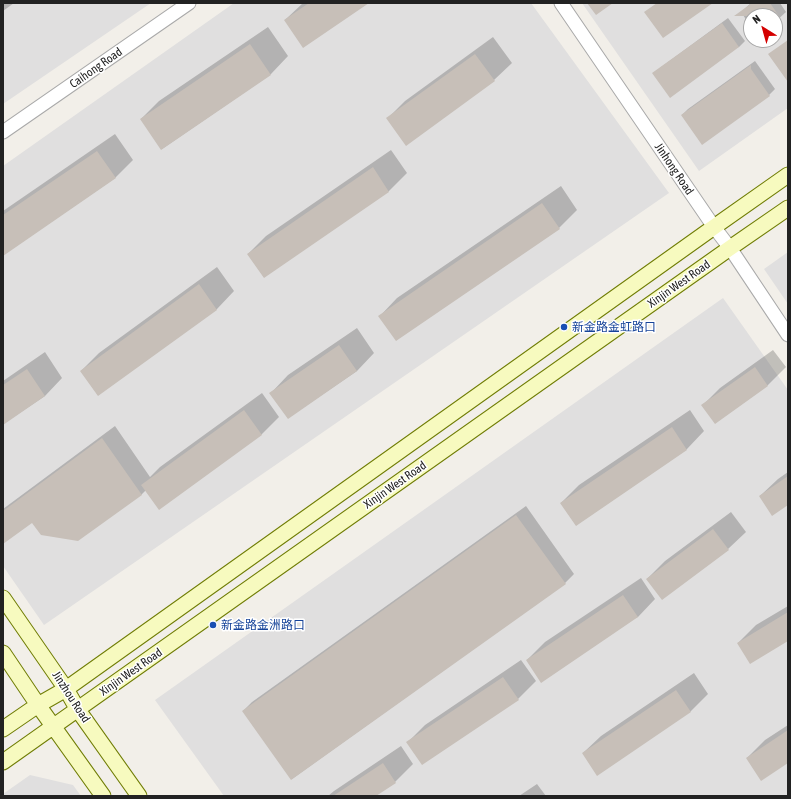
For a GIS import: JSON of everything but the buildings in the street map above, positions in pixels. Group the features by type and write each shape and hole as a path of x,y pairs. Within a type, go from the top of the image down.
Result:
{"main road":[{"name":"Xinjin West Road","path":"3,729 38,705 66,689 788,175"},
{"name":"Xinjin West Road","path":"3,762 788,208"},
{"name":"Jinzhou Road","path":"3,598 66,689 78,710 139,796"},
{"path":"3,653 38,705 104,796"}],"street":[{"name":"Caihong Road","path":"3,132 189,3"},
{"name":"Jinhong Road","path":"561,3 714,228 730,248 788,335"}],"shaded area":[{"path":"3,3 151,3 3,104"},
{"path":"234,3 531,3 669,193 44,625 3,566 3,166"},
{"path":"582,3 788,3 788,108 699,171"},
{"path":"788,252 788,304 764,269"},
{"path":"723,298 788,390 788,796 224,796 155,700"},
{"path":"30,775 73,785 81,796 3,796 3,794"}],"place":[{"name":"新金路金虹路口","path":"564,327"},
{"name":"新金路金洲路口","path":"213,625"}]}
